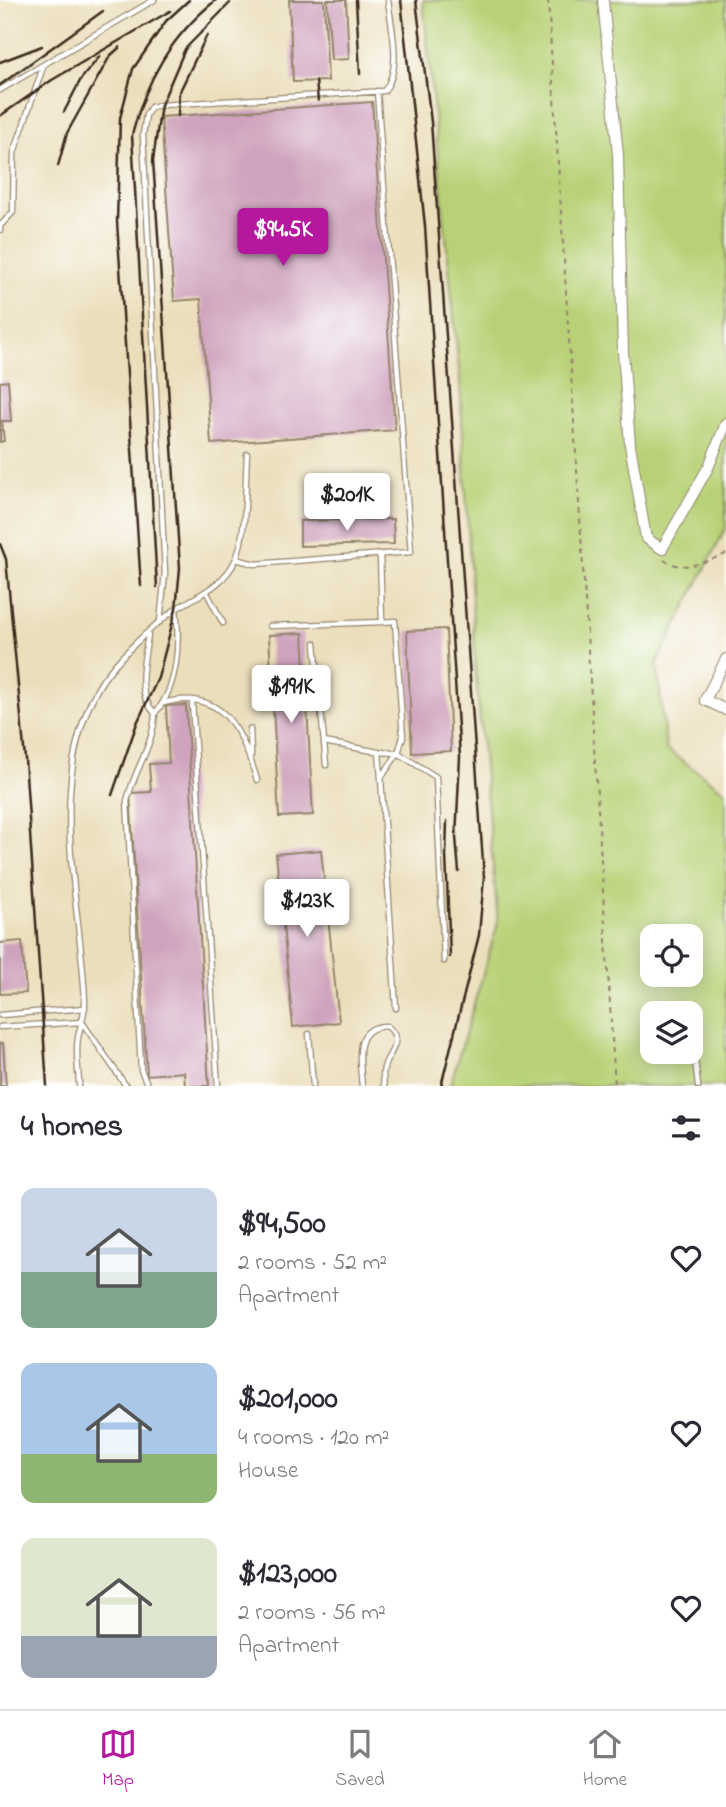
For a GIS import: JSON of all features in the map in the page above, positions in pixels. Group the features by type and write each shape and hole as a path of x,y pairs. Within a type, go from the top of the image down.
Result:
{"street":[{"path":"603,0 618,155 622,352 630,445 646,538 662,549 709,466 726,423"},
{"path":"726,659 705,700 726,710"}],"lane":[{"path":"0,90 154,0"},
{"path":"160,622 164,573 143,135 146,115 151,107 161,105 384,91 393,80 388,0"},
{"path":"0,230 0,226 12,212 13,153 43,66"},
{"path":"236,559 255,564 411,552 377,91"},
{"path":"79,1086 77,1041 85,1008 69,808 72,766 81,725 98,688 120,657 176,609 207,593 226,576 236,559 247,454"},
{"path":"380,554 382,622"},
{"path":"207,593 223,623"},
{"path":"148,1086 141,1070 127,801 131,784 155,733 155,713 164,704 173,676 178,631 176,609"},
{"path":"270,626 395,621 404,725 398,753 382,778"},
{"path":"148,635 142,676 146,704 155,713"},
{"path":"315,643 326,765"},
{"path":"192,702 218,1086"},
{"path":"164,704 215,704 244,740 257,780"},
{"path":"250,729 252,763"},
{"path":"324,742 398,753 436,776 444,961"},
{"path":"379,752 396,1008"},
{"path":"0,1014 85,1008"},
{"path":"0,1027 82,1022"},
{"path":"82,1022 126,1086"},
{"path":"362,1086 359,1051 363,1036 369,1030 387,1026 393,1031 396,1047 385,1063 384,1086"},
{"path":"309,1034 313,1086"},
{"path":"695,1064 698,1086"}],"path":[{"path":"548,0 615,1086"},
{"path":"662,549 666,562 678,566 694,566 726,555"}],"green space":[{"path":"423,0 726,0 726,528 657,663 666,749 726,792 726,1086 450,1086 498,923 476,677 460,381"}],"building":[{"path":"289,0 324,0 328,81 293,82"},
{"path":"327,0 346,0 349,59 331,60"},
{"path":"372,102 395,430 211,444 201,299 174,301 161,117"},
{"path":"8,381 11,421 2,421 4,441 0,442 0,382"},
{"path":"393,519 394,544 300,546 300,521"},
{"path":"446,629 451,751 412,753 407,631"},
{"path":"303,633 313,815 279,817 269,635"},
{"path":"186,705 209,1086 185,1086 184,1072 147,1075 130,793 151,792 149,764 169,763 166,706"},
{"path":"321,850 339,1022 293,1027 276,854"},
{"path":"22,941 26,993 0,994 0,943"},
{"path":"0,1043 3,1043 6,1086 0,1086"}],"railway":[{"path":"141,586 117,222 120,118 133,69 166,21 189,0"},
{"path":"157,587 132,135 145,96 162,60 186,29 216,0"},
{"path":"356,0 360,74"},
{"path":"401,0 425,226 460,757 456,837 459,872"},
{"path":"416,0 431,122 484,877 479,935 441,1086"},
{"path":"112,795 137,723 158,678 176,609 180,568 153,160 161,105 185,49 230,3"},
{"path":"0,85 103,11"},
{"path":"0,116 52,80 170,11"},
{"path":"178,116 179,93 207,35"},
{"path":"0,62 42,46"},
{"path":"58,166 67,133 110,56 120,47"},
{"path":"64,112 81,79 100,56"},
{"path":"316,81 318,101"},
{"path":"0,544 6,559 25,759 47,1086"},
{"path":"447,821 450,957"}]}
